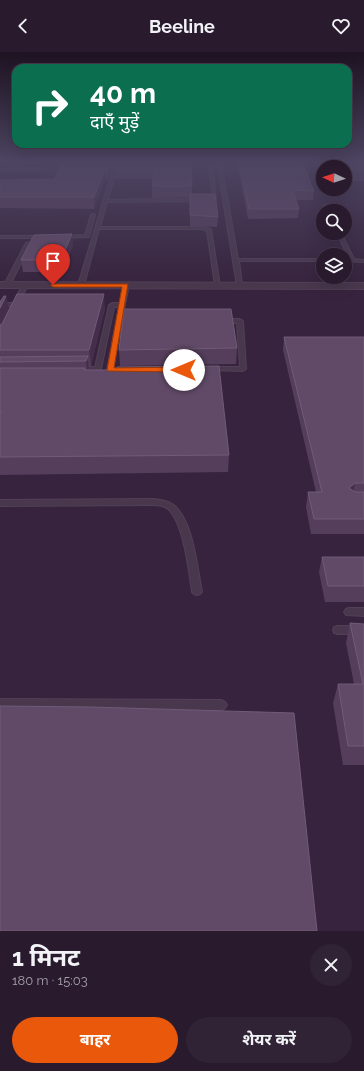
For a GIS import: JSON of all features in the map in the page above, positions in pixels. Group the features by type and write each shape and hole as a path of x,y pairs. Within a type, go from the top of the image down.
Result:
{"street":[{"path":"4,285 364,286"}],"lane":[{"path":"81,285 105,203"},
{"path":"226,203 239,285"},
{"path":"0,214 7,214"},
{"path":"56,237 87,236 93,215"},
{"path":"97,228 201,228 208,230 218,285"},
{"path":"0,237 47,239 28,244 4,285"},
{"path":"0,241 25,242"},
{"path":"236,260 316,260"},
{"path":"352,260 364,261"},
{"path":"12,311 25,285"},
{"path":"126,285 110,370 134,370"},
{"path":"2,306 30,305"},
{"path":"105,305 122,305"},
{"path":"75,369 98,369 112,305"},
{"path":"119,321 142,321"},
{"path":"204,369 243,369 240,321 218,321"},
{"path":"0,504 153,502 167,504 174,509 186,538 197,592"},
{"path":"349,612 364,612"},
{"path":"338,630 364,630"},
{"path":"0,704 221,705"}],"building":[{"path":"190,203 216,203 218,217 190,215"},
{"path":"248,203 297,203 299,209 249,209"},
{"path":"72,234 61,260 21,260 34,235"},
{"path":"17,294 104,294 89,350 0,350 0,325 2,324"},
{"path":"4,296 6,296 0,308 0,302"},
{"path":"124,309 231,309 237,348 119,350"},
{"path":"284,337 364,337 364,483 355,483 349,488 355,492 364,492 364,519 314,519 308,492 322,492"},
{"path":"88,356 86,361 0,362 0,357"},
{"path":"219,366 229,455 0,457 0,368 85,368 84,370 117,370 117,367"},
{"path":"322,557 364,557 364,586 328,586"},
{"path":"350,623 364,624 364,746 348,746 338,684 363,684"},
{"path":"0,706 294,713 317,931 0,931"}],"route":[{"path":"53,285 126,285 110,370 184,370"}]}
